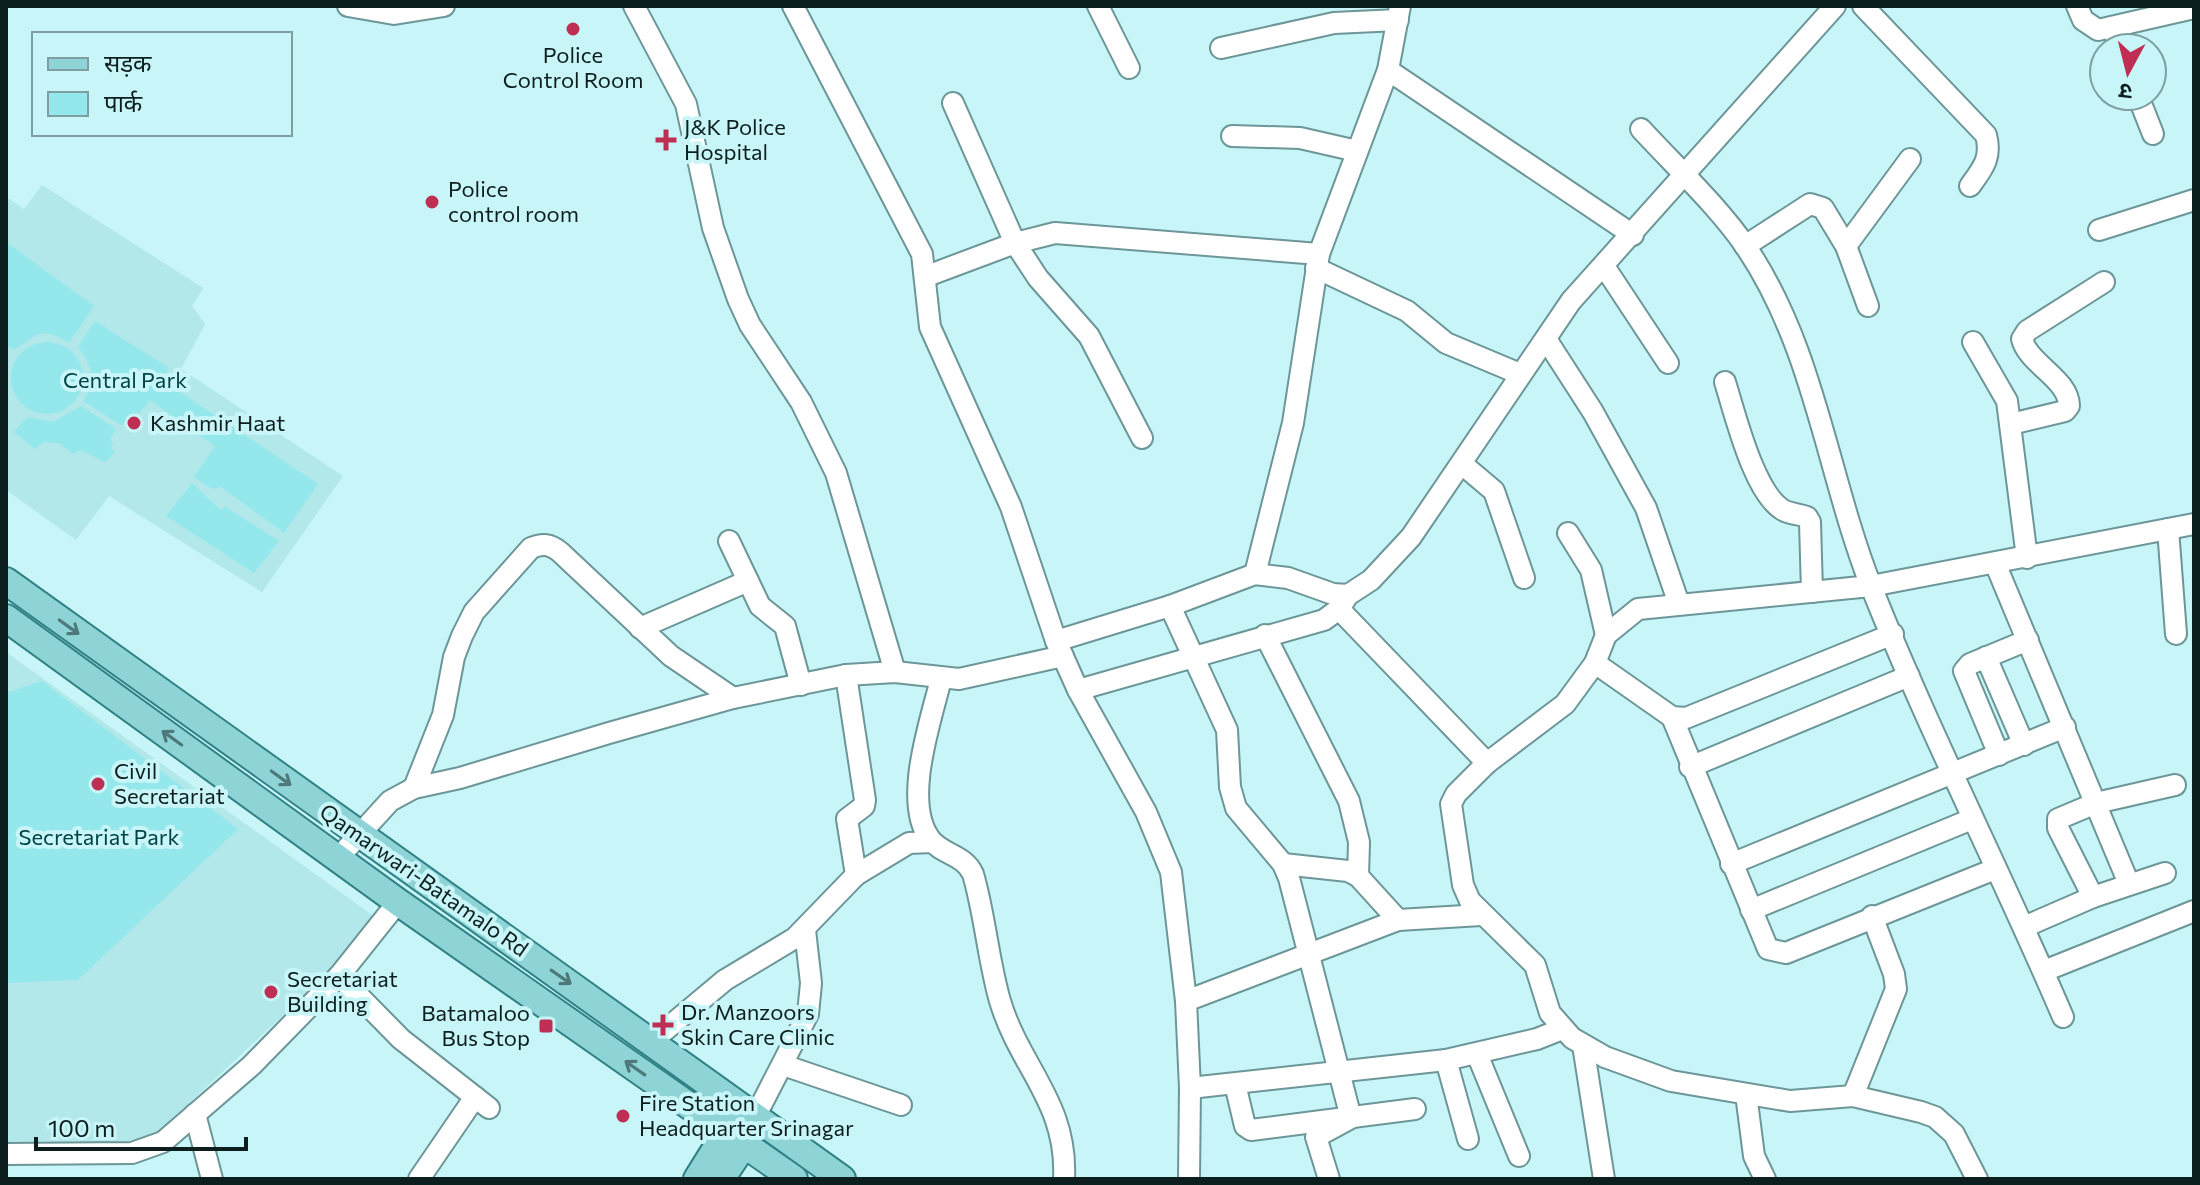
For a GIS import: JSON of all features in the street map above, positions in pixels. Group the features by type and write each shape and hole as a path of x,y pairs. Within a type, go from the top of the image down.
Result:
{"main road":[{"name":"Qamarwari-Batamalo Rd","path":"6,581 842,1179"},
{"name":"Qamarwari-Batamalo Rd","path":"6,618 398,902 737,1138 767,1171 794,1179"},
{"path":"721,1179 748,1112"},
{"path":"697,1179 737,1138"}],"street":[{"path":"348,6 411,14 444,6"},
{"path":"634,6 686,104 713,228 738,299 807,413 836,473 895,672"},
{"path":"793,6 922,254 927,276 930,327 1011,507 1060,648 1078,690 1146,812 1171,872 1186,1001 1190,1088 1189,1179"},
{"path":"1098,6 1129,68"},
{"path":"1078,690 1190,655 1324,620 1371,580 1411,537 1571,301 1685,178 1835,6"},
{"path":"1863,6 1986,135 1989,148 1987,163 1970,186"},
{"path":"2077,6 2090,27 2112,27 2194,8"},
{"path":"1221,48 1334,23 1399,13 1388,70 1317,261 1293,423 1255,574"},
{"path":"2112,27 2114,32"},
{"path":"1388,70 1633,235"},
{"path":"953,103 1015,243 1038,278 1089,336 1142,438"},
{"path":"2144,112 2153,134"},
{"path":"1641,129 1745,246 1808,376 1841,498 1871,586 1952,775 2063,1017"},
{"path":"1232,136 1300,138 1357,151"},
{"path":"1846,246 1910,159"},
{"path":"2099,230 2194,200"},
{"path":"1745,246 1810,204 1823,208 1846,246 1868,306"},
{"path":"927,276 1015,243 1055,233 1075,232 1317,261 1407,311 1446,343 1520,374"},
{"path":"1604,266 1668,363"},
{"path":"2011,424 2065,411 2069,406 2065,392 2026,348 2022,339 2027,331 2104,282"},
{"path":"1546,339 1593,412 1641,498 1679,604"},
{"path":"1973,342 2005,392 2027,558"},
{"path":"1725,382 1747,450 1774,501 1784,511 1807,517 1810,522 1812,592"},
{"path":"1462,464 1494,491 1524,578"},
{"path":"1977,1179 1954,1134 1935,1117 1853,1096 1790,1101 1671,1081 1583,1045 1562,1029 1550,1013 1535,965 1481,915 1463,885 1450,818 1456,794 1487,763 1565,704 1595,663 1606,635 1638,609 1871,586 2194,524"},
{"path":"2168,529 2176,634"},
{"path":"1568,533 1591,570 1606,635"},
{"path":"729,541 760,606 785,626 801,685"},
{"path":"414,788 443,715 454,657 462,636 474,612 531,548 551,545 671,656 733,698"},
{"path":"1995,563 2129,884"},
{"path":"339,857 390,801 414,788 460,778 733,698 846,675 895,672 941,679 977,676 1255,574 1288,578 1344,602 1487,763"},
{"path":"640,628 748,581"},
{"path":"1170,606 1227,730 1230,787 1236,808 1283,864 1351,1118"},
{"path":"1672,717 1699,716 1893,634"},
{"path":"1265,635 1346,791 1359,842 1358,876"},
{"path":"1999,755 1964,674 1966,666 2028,640"},
{"path":"1986,657 2024,745"},
{"path":"1595,663 1672,717 1690,767 1768,949 1780,954 1995,869"},
{"path":"846,675 865,800 864,806 847,819 856,875"},
{"path":"1690,767 1909,676"},
{"path":"941,679 919,789 924,829 932,842 961,858 973,874 1003,1011 1061,1129 1066,1152 1064,1179"},
{"path":"1731,864 2065,727"},
{"path":"2093,897 2057,824 2063,816 2096,803 2175,785"},
{"path":"1751,910 1972,819"},
{"path":"652,1041 725,980 805,930 856,875 909,843 932,842"},
{"path":"1283,864 1340,869 1358,876 1398,920"},
{"path":"2024,927 2093,897 2165,873"},
{"path":"6,1154 132,1153 163,1142 252,1065 339,976 398,902"},
{"path":"2044,971 2194,911"},
{"path":"1186,1001 1398,920 1481,915"},
{"path":"1853,1096 1896,989 1894,974 1872,916"},
{"path":"748,1112 783,1065 808,1014 811,997 805,930"},
{"path":"339,976 401,1039 482,1102 419,1179"},
{"path":"1190,1088 1446,1060 1562,1029"},
{"path":"1583,1045 1604,1179"},
{"path":"1477,1054 1519,1156"},
{"path":"1446,1060 1468,1139"},
{"path":"783,1065 901,1105"},
{"path":"1235,1084 1245,1126 1251,1130 1415,1109"},
{"path":"1746,1094 1754,1156 1765,1179"},
{"path":"195,1114 212,1179"},
{"path":"1329,1179 1316,1137 1351,1118"}],"shaded area":[{"name":"Kashmir Haat","path":"42,185 203,288 192,306 205,324 181,369 343,476 262,592 109,496 76,540 6,490 6,197 24,209"},
{"name":"Civil Secretariat","path":"6,652 375,917 372,932 154,1136 123,1142 6,1144"}],"green space":[{"name":"Central Park","path":"6,242 94,306 69,343 45,333 34,336 14,350 6,345"},
{"name":"Central Park","path":"95,321 169,368 162,380 318,484 284,533 221,487 212,489 194,477 215,446 150,400 140,413 130,414 122,426 83,401 90,386 91,373 78,347"},
{"name":"Central Park","path":"54,342 73,352 81,364 81,392 73,404 61,412 40,414 21,404 13,392 11,371 21,352 33,344"},
{"name":"Central Park","path":"81,406 116,429 110,439 113,444 111,449 115,452 105,462 80,450 73,454 59,443 44,442 35,449 14,432 27,417 53,422"},
{"path":"192,483 222,511 224,506 279,541 254,573 166,516"},
{"name":"Secretariat Park","path":"42,681 238,829 78,980 6,983 6,693"}],"place":[{"name":"Police Control Room","path":"573,29"},
{"name":"J&K Police Hospital","path":"666,140"},
{"name":"Police control room","path":"432,202"},
{"name":"Kashmir Haat","path":"134,423"},
{"name":"Civil Secretariat","path":"98,784"},
{"name":"Secretariat Building","path":"271,992"},
{"name":"Dr. Manzoors Skin Care Clinic","path":"663,1025"},
{"name":"Batamaloo Bus Stop","path":"546,1026"},
{"name":"Fire Station Headquarter Srinagar","path":"623,1116"}]}
